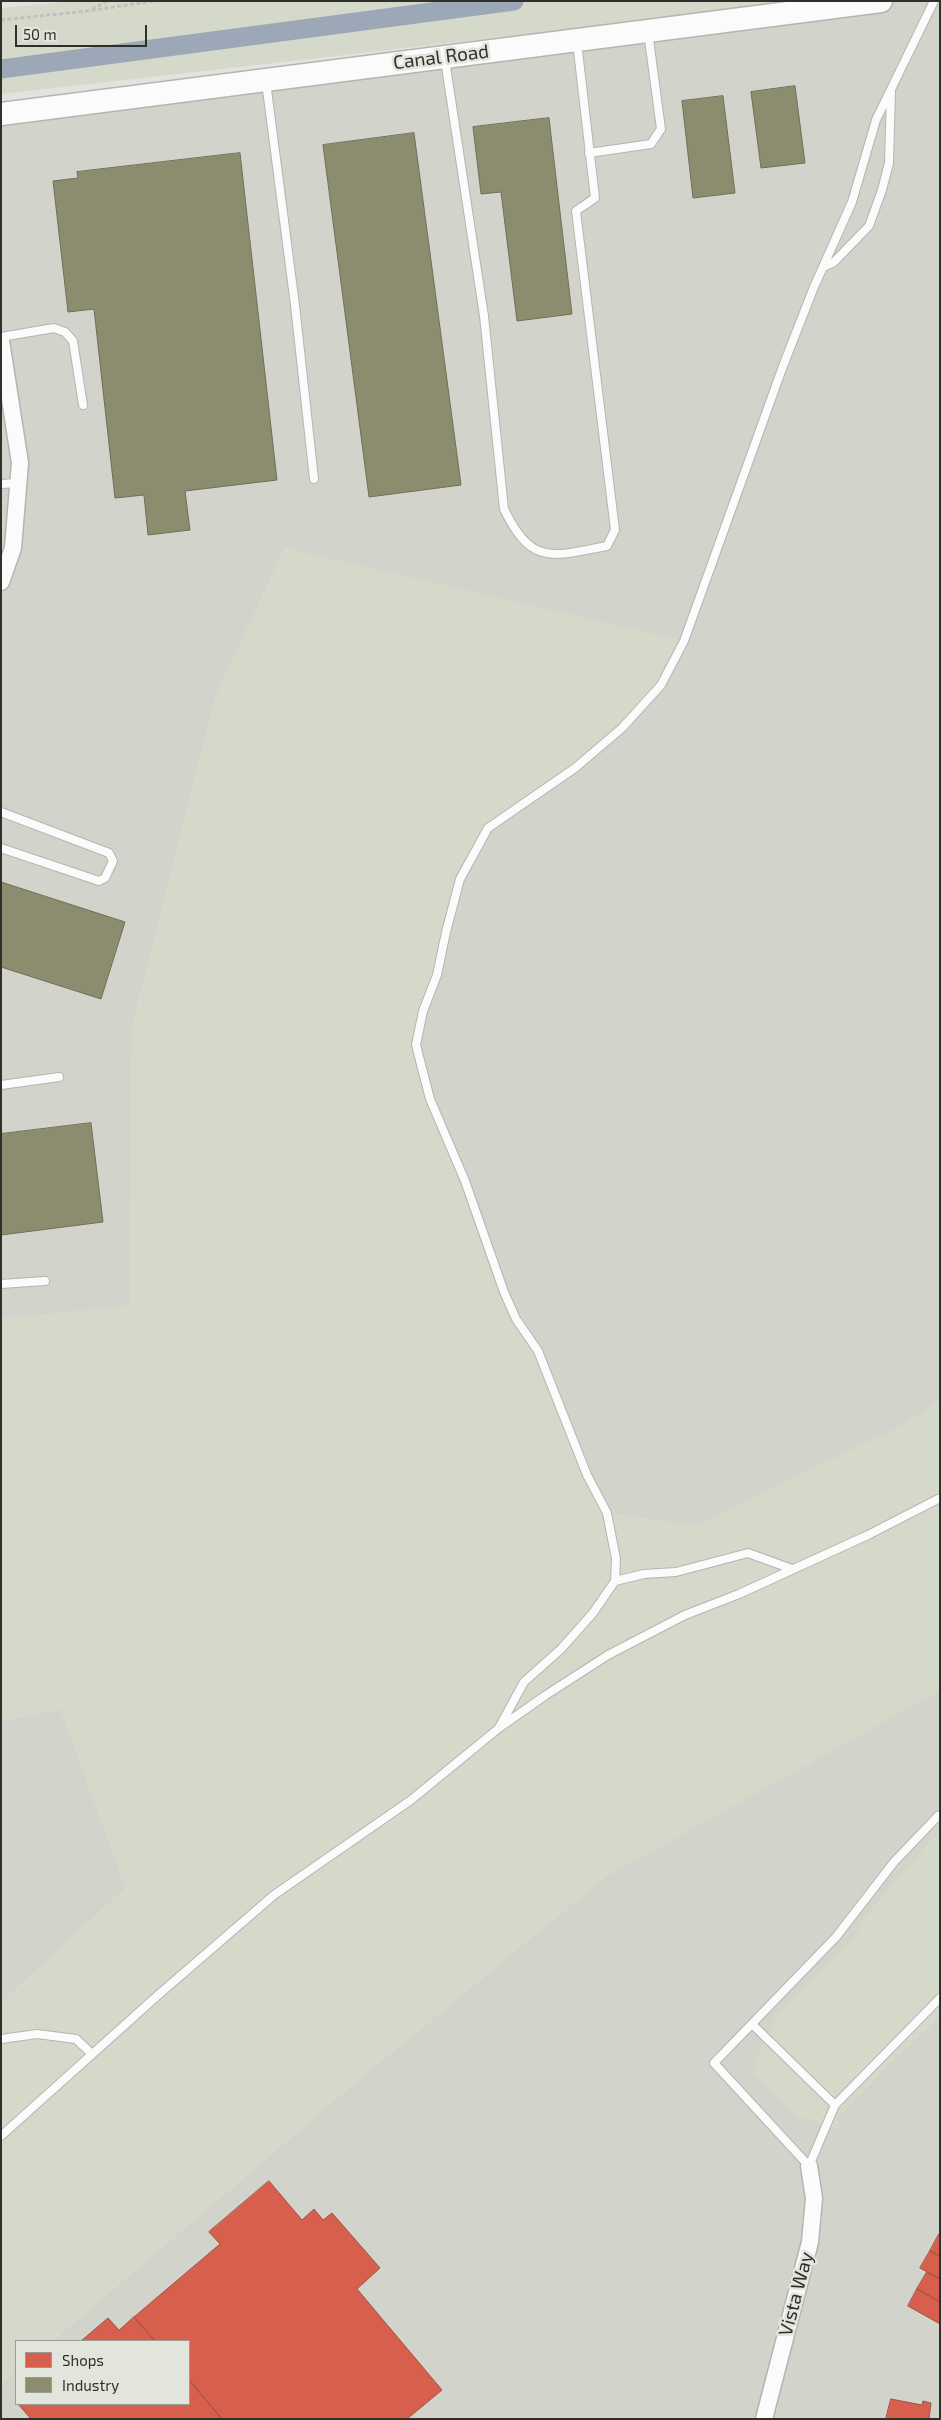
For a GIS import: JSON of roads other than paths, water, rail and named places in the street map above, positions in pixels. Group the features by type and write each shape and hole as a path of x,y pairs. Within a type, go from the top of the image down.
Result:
{"main road":[{"name":"Canal Road","path":"1,114 881,1"}],"street":[{"path":"1,341 20,463 12,548 1,582"},
{"name":"Vista Way","path":"764,2419 810,2242 814,2198 809,2166"}],"lane":[{"path":"500,1728 524,1682 567,1642 593,1613 614,1581 616,1559 607,1513 587,1475 538,1351 516,1319 504,1292 465,1181 430,1099 416,1045 423,1011 437,975 460,879 488,828 575,768 622,728 661,685 680,650 783,366 823,267 852,202 876,120 934,1"},
{"path":"589,154 651,144 661,129 648,31"},
{"path":"444,57 484,316 504,509 514,530 532,548 554,556 607,546 615,530 576,211 595,198 577,40"},
{"path":"265,80 314,479"},
{"path":"823,267 834,262 869,226 889,163 891,87"},
{"path":"1,336 54,328 65,332 73,341 83,405"},
{"path":"1,484 18,483"},
{"path":"1,812 109,853 113,862 105,878 99,881 1,848"},
{"path":"1,1085 59,1077"},
{"path":"1,1284 45,1281"},
{"path":"1,2136 274,1895 411,1800 500,1728 608,1655 685,1615 868,1535 940,1498"},
{"path":"614,1581 644,1574 676,1572 748,1553 792,1569"},
{"path":"938,1816 894,1862 836,1937 714,2063 809,2166 835,2105 940,1998"},
{"path":"752,2024 835,2105"},
{"path":"1,2038 37,2034 76,2039 92,2054"}],"waterway":[{"path":"1,69 514,1"}]}
